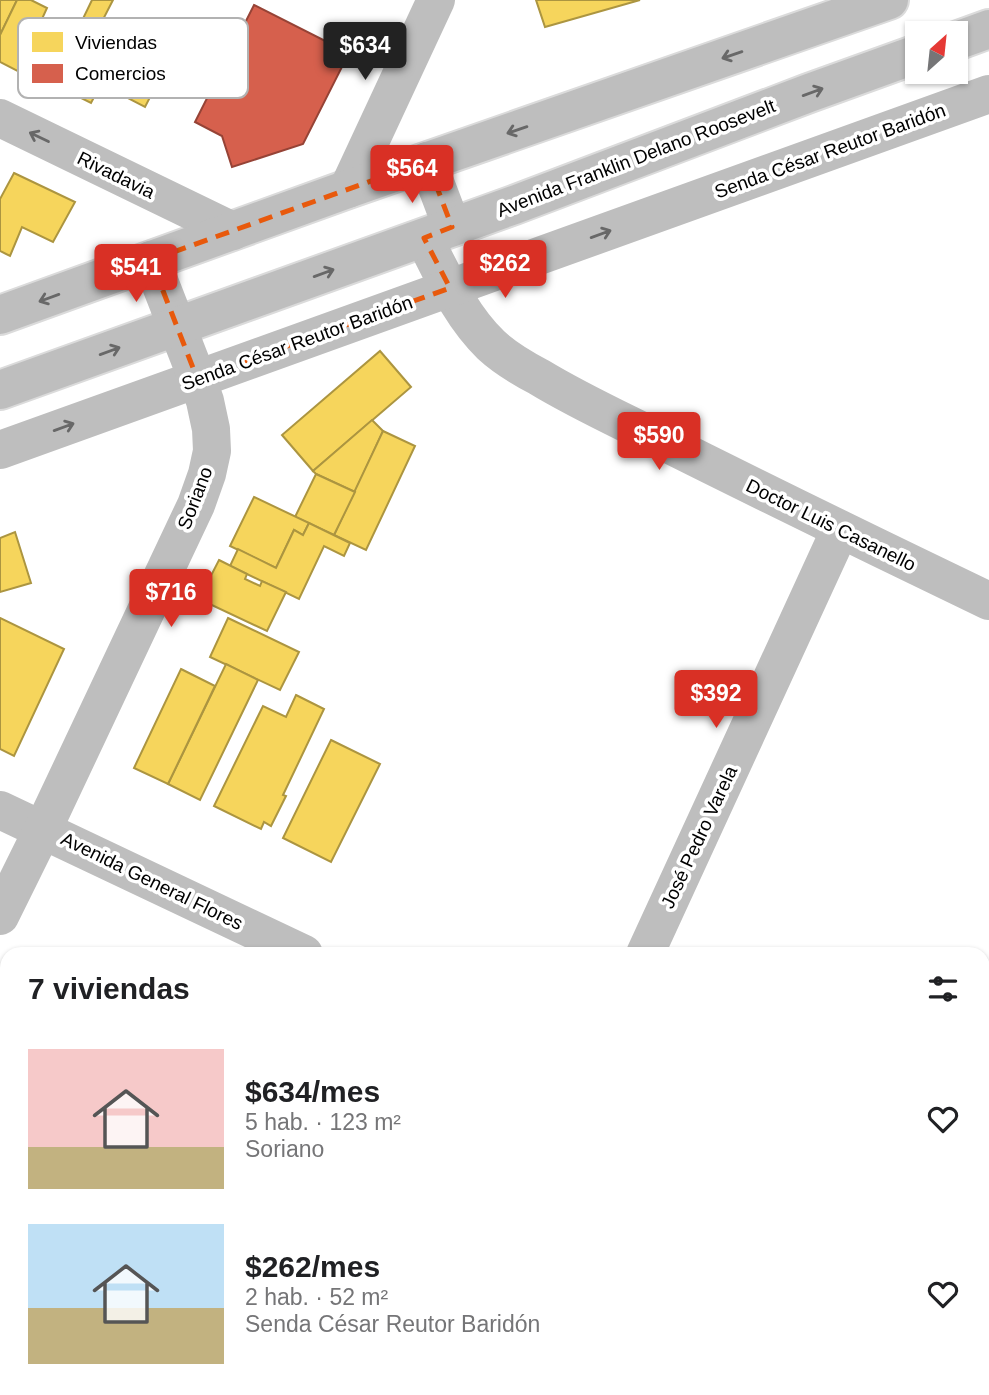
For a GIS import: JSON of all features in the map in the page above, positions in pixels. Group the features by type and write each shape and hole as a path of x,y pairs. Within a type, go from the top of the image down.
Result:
{"street":[{"path":"348,190 436,0"},
{"path":"0,316 427,161 889,0"},
{"path":"968,37 989,29"},
{"name":"Avenida Franklin Delano Roosevelt","path":"0,390 438,232 905,58"},
{"name":"Senda César Reutor Baridón","path":"0,450 989,94"},
{"name":"Rivadavia","path":"0,118 233,231"},
{"name":"Doctor Luis Casanello","path":"427,161 450,288 476,330 493,347 515,363 580,400 989,601"},
{"name":"Soriano","path":"0,916 190,518 207,474 212,451 205,401 151,260"},
{"name":"José Pedro Varela","path":"648,947 840,530"},
{"name":"Avenida General Flores","path":"0,810 289,947"}],"highlighted area":[{"path":"427,161 452,227 424,238 450,288 197,378 151,260"}],"building: Viviendas":[{"path":"0,0 17,0 0,35"},
{"path":"17,0 31,0 47,8 42,18 18,18 18,71 0,62 0,35"},
{"path":"92,0 113,0 104,18 83,18"},
{"path":"536,0 640,0 545,27"},
{"path":"81,98 94,98 91,103"},
{"path":"128,98 150,98 145,107"},
{"path":"14,173 75,202 53,242 22,227 10,256 0,251 0,199"},
{"path":"380,351 411,387 313,471 282,435"},
{"path":"372,420 383,431 355,492 313,471"},
{"path":"383,431 415,446 366,550 334,535"},
{"path":"316,474 355,492 334,535 295,517"},
{"path":"254,497 309,523 303,535 294,530 276,568 230,546"},
{"path":"309,523 350,543 344,556 324,546 299,599 230,566 238,549 276,568 294,530 303,535"},
{"path":"15,532 31,583 0,592 0,538"},
{"path":"219,560 247,574 245,579 260,586 262,581 286,592 267,631 199,599"},
{"path":"0,618 64,649 14,756 0,749"},
{"path":"228,618 299,652 280,690 210,657"},
{"path":"226,664 258,680 200,800 168,784"},
{"path":"181,669 215,686 168,784 134,768"},
{"path":"296,695 324,709 271,826 264,822 261,829 214,806 263,706 286,717"},
{"path":"331,740 380,764 331,862 283,838"}],"building: Comercios":[{"path":"254,5 349,53 303,144 232,167 222,136 195,122 207,98 248,98 247,18"}]}
